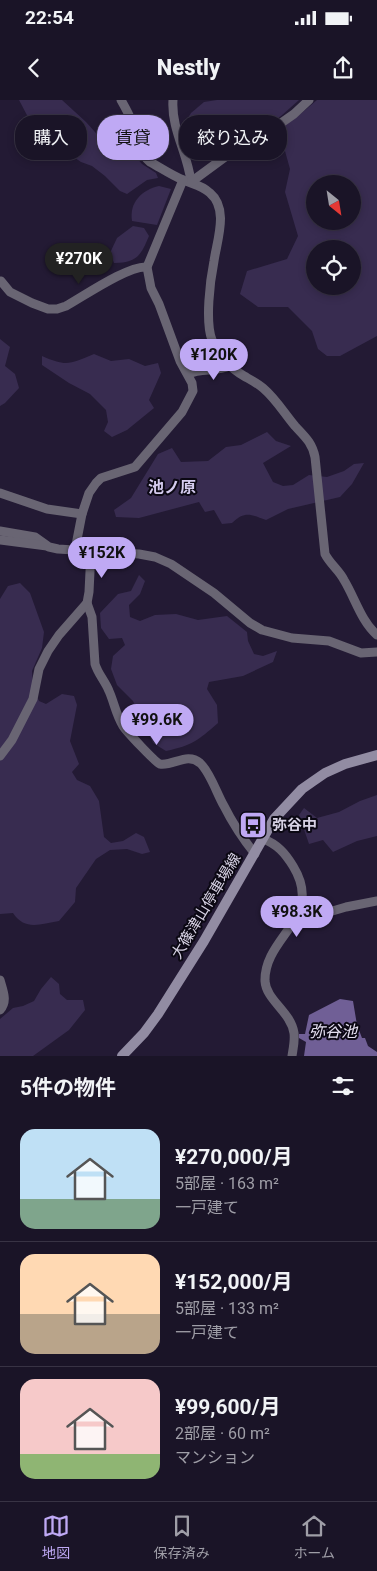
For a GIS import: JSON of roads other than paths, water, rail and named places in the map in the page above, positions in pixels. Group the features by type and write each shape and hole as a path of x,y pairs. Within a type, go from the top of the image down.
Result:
{"main road":[{"name":"大篠津山停車場線","path":"122,1056 158,1014 204,941 274,819 302,789 325,773 345,764 377,755"}],"street":[{"path":"121,100 130,116 138,146 145,158 187,181 199,185 217,200 220,212 220,230 213,263 209,309 209,328 212,340 230,366 270,394 314,448 325,554 343,578 368,626 377,635"},
{"path":"75,550 82,514 89,494 96,483 101,478 135,467 182,412 193,391 192,383 180,361 159,304 151,288 147,267 187,181 189,170 176,131 173,100"},
{"path":"187,181 274,128 294,114 309,100"},
{"path":"1,281 10,292 48,309 57,309 66,306 122,274 136,268 147,267"},
{"path":"188,374 194,371 230,366"},
{"path":"0,493 47,509 82,514"},
{"path":"0,531 36,537 49,546"},
{"path":"0,540 49,546 58,549 139,554 155,557 171,564 214,593 250,623 262,630 292,638 329,641 361,652 377,652"},
{"path":"91,551 87,603 92,617 95,664 108,688 122,724 153,760 159,764 192,758 200,762 225,808 254,854"},
{"path":"0,756 19,728 33,699 39,669 48,651 59,635 87,603"},
{"path":"263,839 273,843 286,855 301,882 303,894 296,920 271,954 266,966 265,978 269,993 286,1015 292,1027 294,1039 292,1056"},
{"path":"296,920 377,901"},
{"path":"0,980 4,994 4,1006 0,1010"}],"water":[{"name":"弥谷池","path":"340,999 353,1001 357,1025 362,1038 365,1038 368,1046 377,1052 377,1056 304,1056 306,1042 299,1038 299,1034 305,1034 309,1015"}],"place":[{"name":"弥谷中","path":"253,825"}],"district":[{"name":"池ノ原","path":"172,487"}]}
